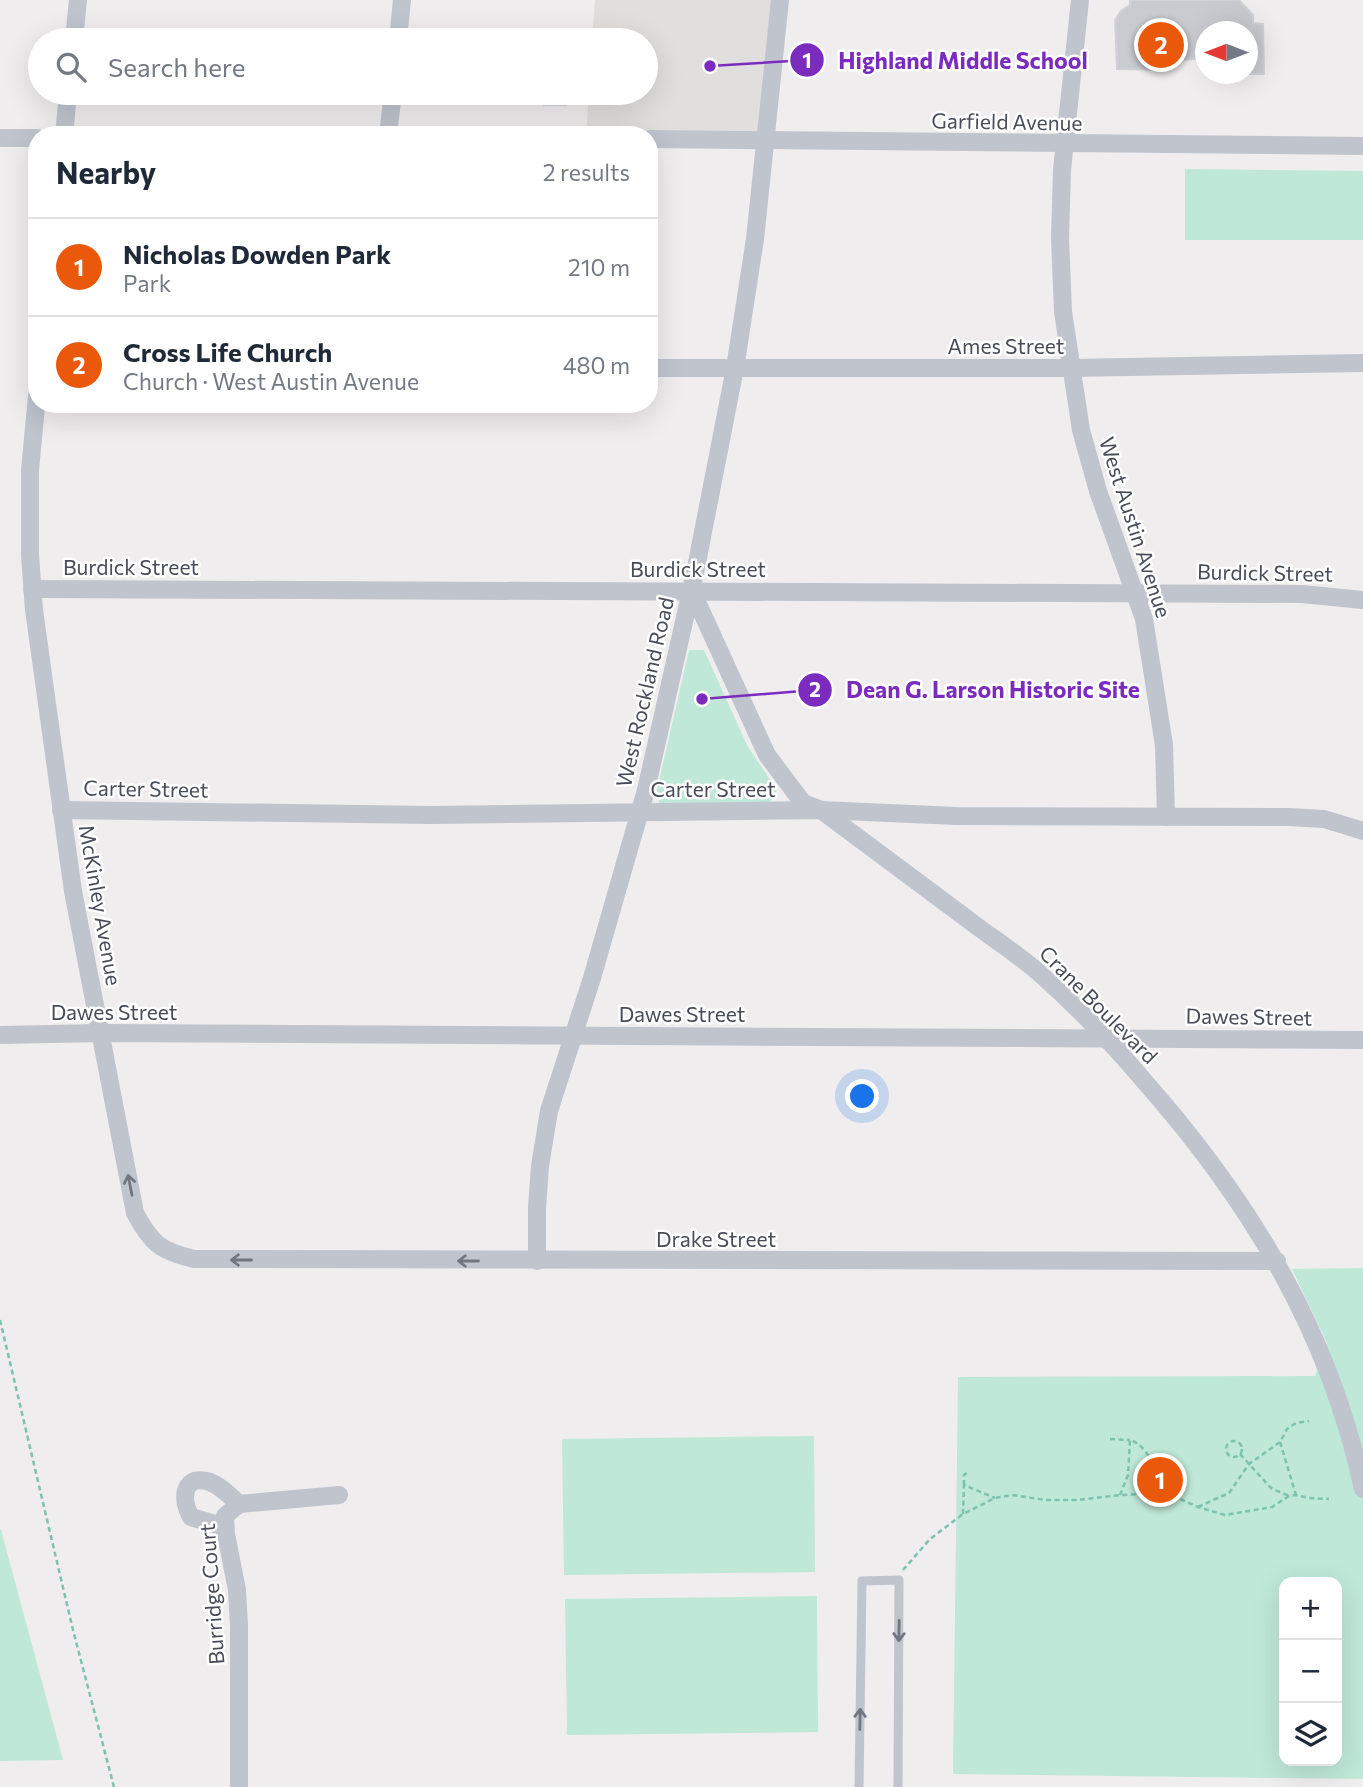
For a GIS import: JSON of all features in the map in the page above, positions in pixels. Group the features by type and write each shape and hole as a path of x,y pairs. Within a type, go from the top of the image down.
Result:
{"street":[{"path":"75,28 78,0"},
{"path":"399,28 402,0"},
{"name":"West Rockland Road","path":"537,1261 537,1208 549,1111 592,978 646,790 692,591 735,368 755,239 780,0"},
{"name":"West Austin Avenue","path":"1080,0 1065,145 1060,238 1063,312 1081,430 1098,491 1144,618 1164,745 1166,817"},
{"path":"65,126 67,105"},
{"path":"389,126 392,105"},
{"path":"0,138 28,138"},
{"name":"Garfield Avenue","path":"658,139 1363,146"},
{"name":"Ames Street","path":"658,368 1071,368 1363,363"},
{"name":"McKinley Avenue","path":"35,413 30,470 32,589 72,891 102,1033 135,1213 147,1236 157,1246"},
{"name":"Burdick Street","path":"32,589 1302,594 1363,600"},
{"name":"Crane Boulevard","path":"692,591 767,755 803,803 821,810 1037,971 1107,1037 1222,1175 1277,1261 1316,1342 1343,1414 1363,1489"},
{"name":"Carter Street","path":"61,810 431,815 821,810 956,816 1324,819 1363,831"},
{"name":"Dawes Street","path":"0,1035 102,1033 1363,1040"},
{"name":"Drake Street","path":"157,1246 175,1255 194,1259 1277,1261"},
{"path":"225,1527 191,1517 184,1504 185,1491 195,1482 207,1481 239,1504"},
{"name":"Burridge Court","path":"239,1787 239,1625 237,1590 225,1516 239,1504 339,1495"}],"lane":[{"path":"859,1787 862,1581 900,1580 898,1787"}],"path":[{"path":"0,1320 73,1630 114,1787"},
{"path":"1198,1507 1228,1493 1250,1464 1280,1442 1287,1429 1296,1423 1309,1421"},
{"path":"1110,1438 1139,1443 1167,1493"},
{"path":"1119,1495 1128,1475 1130,1440"},
{"path":"1236,1441 1241,1444 1240,1454 1232,1457 1227,1454 1225,1449 1228,1442 1236,1441"},
{"path":"1280,1442 1296,1495"},
{"path":"1240,1454 1271,1488 1289,1496"},
{"path":"963,1514 964,1475 968,1472"},
{"path":"964,1485 995,1498"},
{"path":"900,1580 900,1573 930,1539 963,1514 995,1498 1012,1495 1045,1500 1077,1500 1167,1493 1198,1507 1226,1515 1272,1507 1289,1496 1329,1499"}],"shaded area":[{"path":"595,0 781,0 766,138 658,136 658,126 587,126 588,105 658,105 658,28 593,28"}],"green space":[{"path":"1185,169 1363,171 1363,240 1185,240"},
{"path":"689,650 704,650 748,747 777,790 770,803 659,804 657,790"},
{"path":"1363,1268 1363,1779 953,1774 958,1377 1315,1376 1327,1343 1292,1269"},
{"path":"814,1436 815,1572 564,1575 562,1439"},
{"path":"1,1530 63,1760 0,1761"},
{"path":"817,1596 818,1732 567,1735 565,1599"}],"building":[{"path":"1130,0 1239,0 1253,15 1253,21 1195,21 1195,59 1181,60 1169,70 1117,69 1115,20 1121,11 1130,5"},
{"path":"1258,24 1263,24 1264,74 1258,74"}],"place":[{"name":"Cross Life Church","path":"1161,45"},
{"name":"Highland Middle School","path":"710,66"},
{"name":"Dean G. Larson Historic Site","path":"702,699"},
{"name":"Nicholas Dowden Park","path":"1160,1480"}]}
